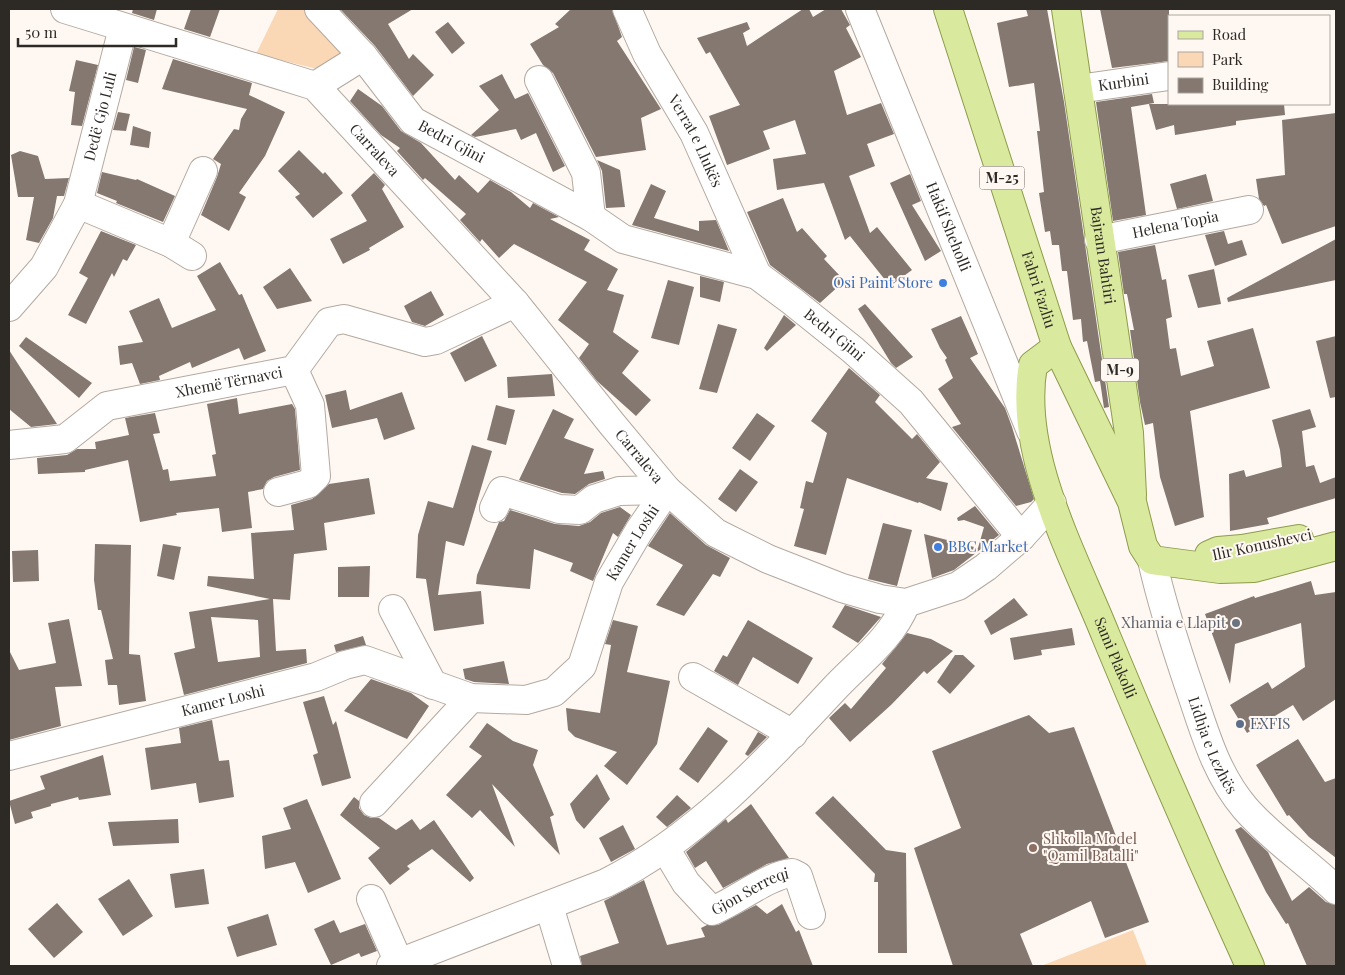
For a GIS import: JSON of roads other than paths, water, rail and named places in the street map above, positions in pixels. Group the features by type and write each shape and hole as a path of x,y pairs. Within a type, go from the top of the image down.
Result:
{"main road":[{"name":"Fahri Fazliu","path":"948,9 1057,347 1132,502 1143,546 1152,560"},
{"name":"Bajram Bahtiri","path":"1066,9 1129,433 1132,502"},
{"name":"Sami Plakolli","path":"1057,347 1034,365 1030,382 1030,406 1044,479 1052,503 1177,807 1250,966"},
{"name":"Ilir Konushevci","path":"1190,564 1218,551 1242,549 1304,538 1336,528"},
{"name":"Ilir Konushevci","path":"1152,560 1220,569 1254,568 1336,546"}],"street":[{"path":"65,9 315,86 363,56"},
{"name":"Bedri Gjini","path":"319,9 363,56 413,121 591,217 623,239 757,275 853,350 911,402 1021,536"},
{"name":"Verrat e Llukës","path":"627,9 647,54 694,133 757,275"},
{"name":"Hakif Sheholli","path":"860,9 1036,444"},
{"name":"Dedë Gjo Luli","path":"9,307 44,268 78,204 123,28"},
{"name":"Kurbini","path":"1078,89 1168,76"},
{"path":"539,80 586,173 591,217"},
{"name":"Carraleva","path":"315,86 515,302 667,490 716,533 768,559 842,588 880,599 906,603 958,586 986,567 1021,536 1052,503"},
{"path":"78,204 181,250 203,170"},
{"name":"Helena Topia","path":"1099,240 1249,210"},
{"name":"Xhemë Tërnavci","path":"9,445 65,439 107,406 294,370 329,322 344,319 425,342 436,340 515,302"},
{"path":"278,492 308,484 316,476 310,405 294,370"},
{"name":"Kamer Loshi","path":"494,508 502,491 559,509 580,510 594,499 619,491 667,490"},
{"name":"Kamer Loshi","path":"9,756 316,678 345,664 365,660 471,698 526,700 554,692 582,666 610,582 639,531 667,490"},
{"name":"Lidhja e Lezhës","path":"1152,560 1163,609 1213,756 1227,785 1246,809 1274,837 1336,890"},
{"path":"371,899 395,965 549,906 606,883 636,868 665,848 757,772 835,688 875,650 900,618 906,603"},
{"path":"393,609 433,685"},
{"path":"693,677 793,734"},
{"path":"374,803 471,698"},
{"name":"Gjon Serreqi","path":"665,848 686,883 712,911 729,904 775,877 792,873 798,876 802,884 811,915"},
{"path":"549,906 567,966"}],"place":[{"name":"Osi Paint Store","path":"943,283"},
{"name":"BBC Market","path":"938,547"},
{"name":"Xhamia e Llapit","path":"1236,623"},
{"name":"EXFIS","path":"1240,724"},
{"name":"Shkolla Model \"Qamil Batalli\"","path":"1033,848"}]}
